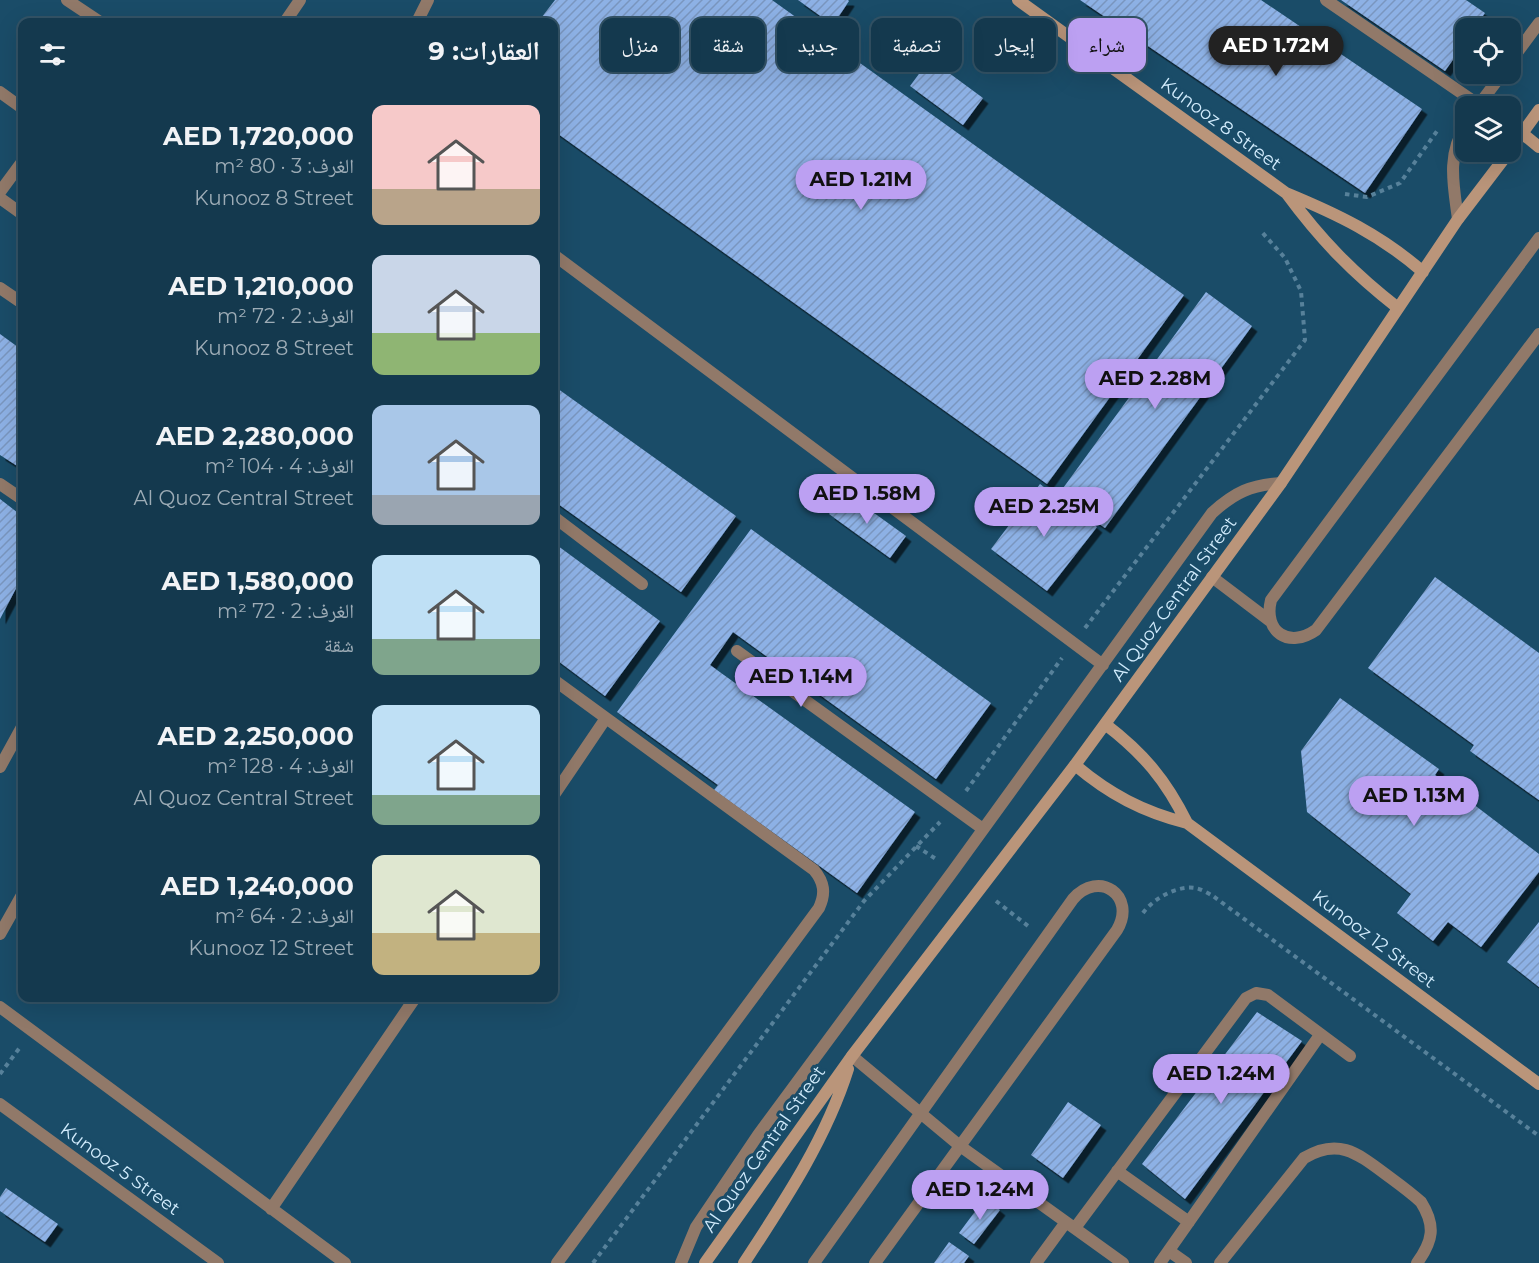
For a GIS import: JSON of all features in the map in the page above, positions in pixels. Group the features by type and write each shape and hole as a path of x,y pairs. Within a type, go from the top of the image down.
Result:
{"street":[{"path":"67,0 94,18"},
{"path":"288,18 300,0"},
{"path":"419,18 428,0"},
{"name":"Kunooz 8 Street","path":"1018,0 1286,193 1363,228 1399,251 1423,272"},
{"path":"1326,0 1465,96"},
{"path":"1521,47 1539,23"},
{"path":"0,92 18,105"},
{"name":"Al Quoz Central Street","path":"1521,137 1539,110"},
{"path":"1523,134 1539,147"},
{"path":"1455,147 1453,164 1458,219"},
{"name":"Al Quoz Central Street","path":"705,1263 852,1056 1075,765 1281,483 1458,219 1502,162"},
{"path":"0,192 18,167"},
{"name":"Kunooz 8 Street","path":"1286,193 1311,227 1340,259 1398,308"},
{"path":"0,198 18,211"},
{"path":"1270,621 1271,600 1539,238"},
{"path":"558,258 1103,665"},
{"path":"0,288 18,300"},
{"path":"1212,578 1270,621 1276,631 1285,637 1296,639 1316,630 1539,334"},
{"path":"681,1263 696,1227 758,1135 1212,513 1242,490 1281,483"},
{"path":"0,484 18,496"},
{"path":"558,520 642,584"},
{"path":"737,651 983,829"},
{"path":"557,1263 824,899 824,889 814,870 558,683"},
{"path":"558,789 606,718"},
{"name":"Kunooz 12 Street","path":"1105,724 1128,741 1157,772 1187,823"},
{"path":"0,766 18,734"},
{"name":"Kunooz 12 Street","path":"1075,765 1118,797 1147,811 1187,823 1539,1084"},
{"path":"814,1263 1079,892 1095,885 1112,890 1123,904 1122,922 1118,930 875,1263"},
{"path":"0,934 18,902"},
{"path":"1036,1263 1118,1171 1246,998 1256,993 1268,995 1350,1056"},
{"path":"271,1209 413,1002"},
{"path":"0,1007 345,1263"},
{"path":"1160,1263 1320,1035"},
{"path":"852,1056 960,1146 1123,1263"},
{"name":"Al Quoz Central Street","path":"744,1263 820,1138 852,1056"},
{"name":"Kunooz 5 Street","path":"0,1104 218,1263"},
{"path":"1220,1263 1304,1158 1313,1152 1334,1148 1355,1152 1421,1202 1428,1213 1431,1226 1426,1250 1417,1263"},
{"path":"1118,1171 1189,1222"},
{"path":"1168,1251 1186,1263"}],"path":[{"path":"1344,194 1367,197 1400,183 1439,130"},
{"path":"592,1263 864,901 954,808 1074,643 1305,340 1301,291 1285,258 1260,230"},
{"path":"0,1074 31,1032"}],"building":[{"path":"555,0 772,0 797,18 777,18 777,72 859,72 859,62 1184,295 1047,484 558,134 558,18 541,18"},
{"path":"798,0 849,1 838,18 823,18"},
{"path":"1080,0 1261,0 1422,109 1365,193 1146,45 1146,18 1107,18"},
{"path":"1341,0 1466,0 1485,13 1481,18 1455,18 1455,57 1445,71"},
{"path":"920,72 948,72 983,98 963,125 910,86"},
{"path":"1206,292 1252,326 1105,528 1058,495"},
{"path":"0,334 18,347 18,466 0,455"},
{"path":"558,389 736,516 681,592 558,504"},
{"path":"1040,484 1097,527 1047,591 991,549"},
{"path":"845,492 906,536 890,558 829,514"},
{"path":"0,499 18,513 18,585 0,619"},
{"path":"751,529 991,703 936,779 733,632 710,665 915,812 857,893 714,790 718,785 617,712"},
{"path":"558,546 660,621 605,696 558,661"},
{"path":"1435,577 1539,653 1539,800 1470,751 1474,745 1368,668"},
{"path":"1340,698 1439,769 1435,775 1539,854 1539,872 1481,947 1448,922 1433,941 1397,913 1411,894 1307,812 1301,751"},
{"path":"1539,922 1539,987 1507,962"},
{"path":"1257,1012 1302,1041 1185,1199 1142,1164"},
{"path":"1068,1102 1101,1125 1063,1178 1031,1155"},
{"path":"6,1188 58,1224 45,1242 0,1211 0,1197"},
{"path":"985,1198 1000,1210 974,1244 959,1233"},
{"path":"949,1242 969,1256 964,1263 934,1263"}]}
